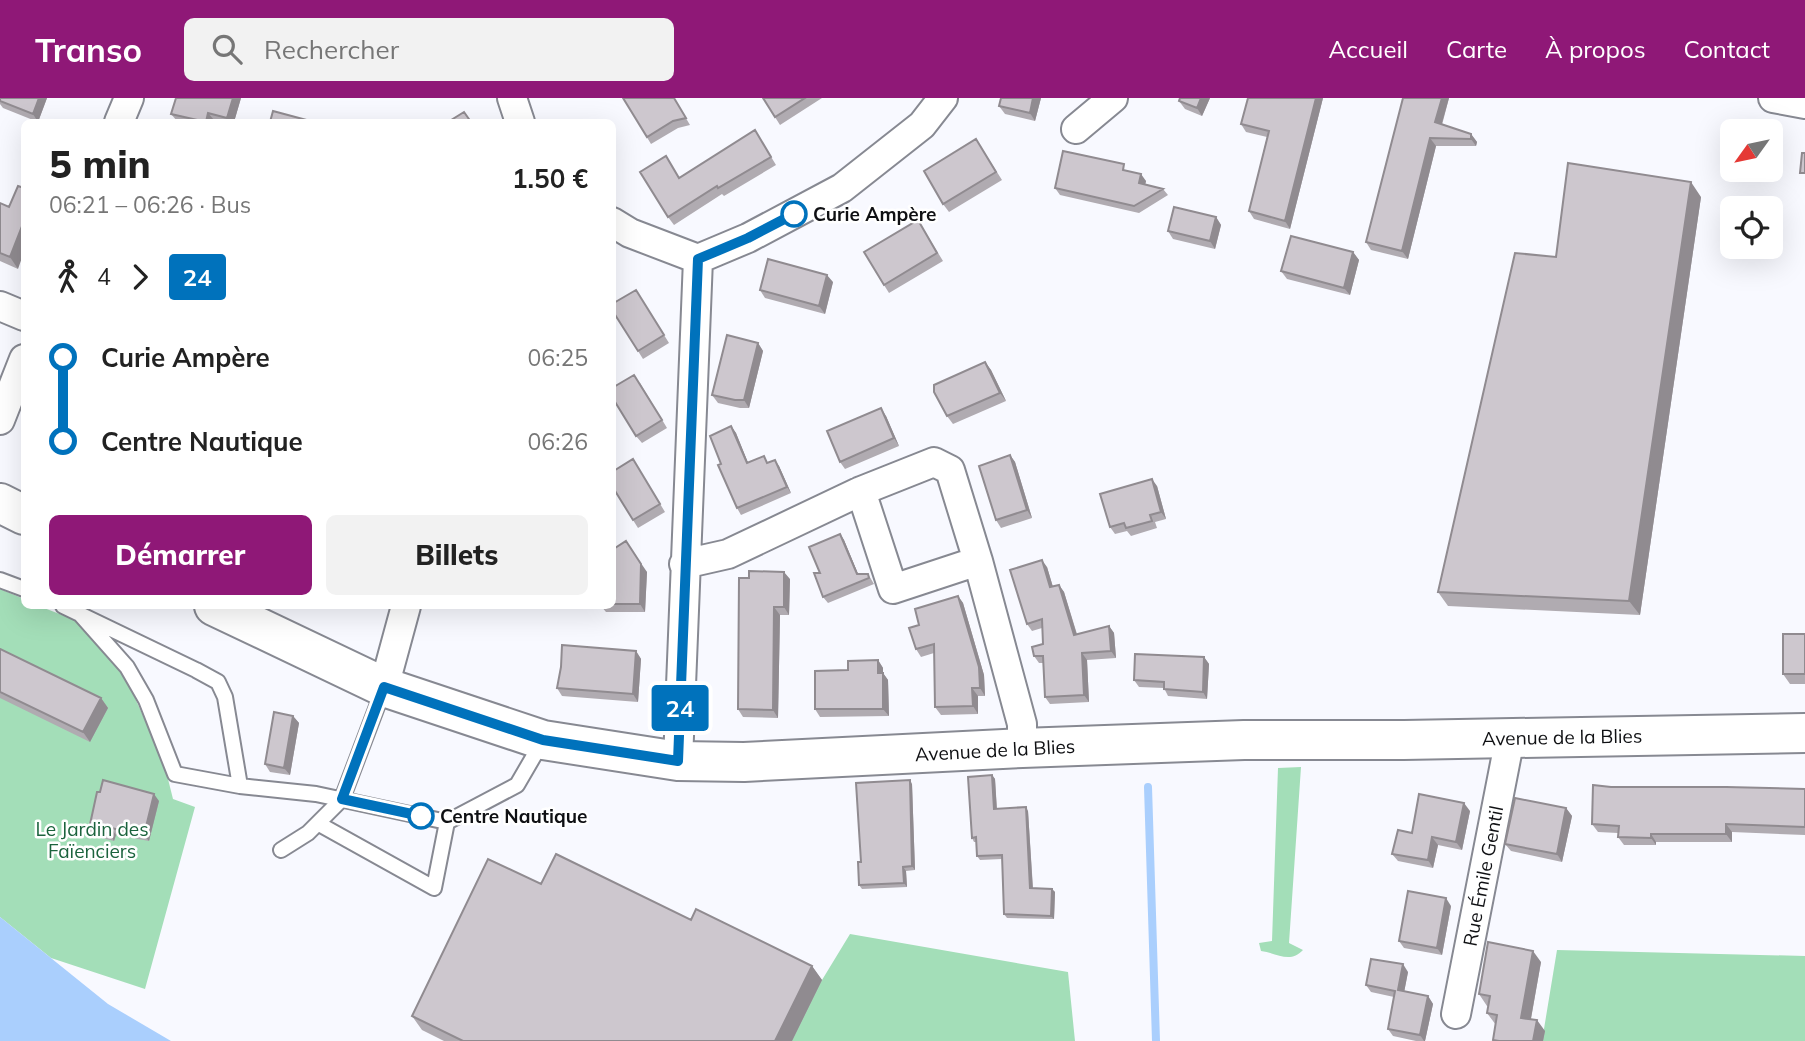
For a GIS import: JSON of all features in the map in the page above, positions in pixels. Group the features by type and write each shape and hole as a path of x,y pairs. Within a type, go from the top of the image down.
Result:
{"main road":[{"path":"0,503 21,513"},
{"name":"Avenue de la Blies","path":"220,609 384,687 543,740 678,761 757,761 1244,740 1805,733"}],"street":[{"path":"120,119 129,98"},
{"path":"512,98 519,119"},
{"path":"616,224 631,233 698,259 748,238 842,188 922,125 943,98"},
{"path":"1076,128 1113,98"},
{"path":"1773,98 1805,104"},
{"path":"678,761 698,259"},
{"path":"0,306 21,315"},
{"path":"0,420 21,367"},
{"path":"684,564 728,554 862,491 934,462 950,470 978,561 1022,724 1022,748"},
{"path":"862,491 893,589 978,561"},
{"path":"384,687 405,609"},
{"name":"Rue Émile Gentil","path":"1456,1014 1510,738"}],"lane":[{"path":"0,580 21,588"},
{"path":"69,609 218,682 225,696 240,786"},
{"path":"80,614 127,667 145,700 175,774 240,786 316,794 447,822 517,785 543,740"},
{"path":"281,850 309,834 342,799 384,687"},
{"path":"319,824 434,888 447,822"}],"green space":[{"name":"Le Jardin des Faïenciers","path":"0,589 21,598 21,609 47,609 75,620 123,671 164,763 173,799 195,807 145,989 51,958 0,917"},
{"path":"1301,767 1289,943 1303,950 1288,957 1261,951 1259,943 1272,941 1278,768"},
{"path":"850,934 1068,972 1075,1041 444,1041 822,980"},
{"path":"1557,950 1805,956 1805,1041 1542,1041"}],"water":[{"path":"0,917 108,1004 171,1041 0,1041"}],"building":[{"path":"0,98 39,98 33,114 0,101"},
{"path":"176,98 233,98 227,118 208,113 207,119 171,114"},
{"path":"623,98 674,98 686,118 673,121 647,137"},
{"path":"763,98 805,98 775,117"},
{"path":"1001,98 1033,98 1030,113 999,106"},
{"path":"1180,98 1201,98 1197,108 1179,101"},
{"path":"1248,98 1316,98 1285,221 1249,211 1269,131 1241,124"},
{"path":"1403,98 1442,98 1435,122 1471,134 1471,139 1430,138 1402,251 1366,242"},
{"path":"273,111 303,119 271,119"},
{"path":"464,112 469,119 453,119"},
{"path":"755,130 771,157 718,188 717,186 668,217 640,172 666,156 679,178"},
{"path":"976,139 996,172 943,204 924,171"},
{"path":"1063,151 1124,164 1123,170 1141,174 1139,183 1163,189 1134,206 1055,188"},
{"path":"1802,153 1805,153 1805,173 1800,173"},
{"path":"1568,163 1691,182 1629,601 1438,592 1515,253 1556,257"},
{"path":"18,186 21,187 21,229 10,257 0,253 0,203 9,207"},
{"path":"1174,207 1216,217 1210,241 1168,231"},
{"path":"918,220 937,253 884,285 864,252"},
{"path":"1291,236 1353,252 1344,288 1281,271"},
{"path":"768,259 827,275 819,306 760,290"},
{"path":"636,290 664,335 638,351 616,316 616,302"},
{"path":"727,335 758,343 744,400 712,395"},
{"path":"985,362 1000,393 947,416 934,392 934,385"},
{"path":"634,375 662,420 636,436 616,404 616,386"},
{"path":"881,408 894,438 840,462 827,431"},
{"path":"731,426 747,463 764,456 767,463 775,460 787,487 737,508 718,465 721,464 710,436"},
{"path":"1010,455 1027,510 996,520 979,466"},
{"path":"633,459 660,504 633,520 616,492 616,470"},
{"path":"1152,479 1161,512 1150,515 1152,521 1126,528 1124,523 1110,527 1100,494"},
{"path":"840,534 857,574 868,574 869,578 823,597 814,573 820,573 809,547"},
{"path":"626,541 641,564 640,604 616,604 616,547"},
{"path":"1042,560 1050,587 1059,585 1074,635 1109,626 1111,651 1082,653 1084,695 1045,697 1043,656 1034,656 1032,647 1043,644 1042,619 1027,624 1010,570"},
{"path":"749,571 784,572 784,607 774,607 773,710 738,709 739,578 749,578"},
{"path":"958,596 979,667 980,688 972,688 973,706 935,707 934,644 916,649 909,628 919,625 915,609"},
{"path":"1783,634 1805,634 1805,674 1783,674"},
{"path":"562,645 636,651 633,694 557,688"},
{"path":"0,649 101,698 83,732 0,692"},
{"path":"1135,654 1204,657 1203,692 1164,689 1164,682 1134,680"},
{"path":"878,660 878,673 883,673 883,709 815,709 815,671 848,670 848,661"},
{"path":"274,712 293,716 284,768 265,764"},
{"path":"992,775 994,809 1026,807 1030,888 1052,889 1051,916 1004,914 1002,855 977,856 976,837 972,838 968,777"},
{"path":"103,780 154,794 144,835 111,828 110,834 89,829 97,792 100,792"},
{"path":"910,780 912,866 903,867 904,883 859,885 858,862 861,862 856,783"},
{"path":"1593,785 1805,789 1805,827 1726,824 1726,834 1618,837 1619,826 1592,824"},
{"path":"1419,794 1464,803 1456,842 1432,837 1428,860 1392,854 1398,830 1412,833"},
{"path":"1515,798 1566,808 1557,854 1505,844"},
{"path":"556,854 691,920 696,909 812,966 775,1041 463,1041 412,1016 488,859 541,884"},
{"path":"1408,891 1446,898 1437,948 1399,941"},
{"path":"1488,942 1533,951 1521,1018 1537,1020 1533,1041 1493,1040 1497,1015 1487,1013 1490,996 1479,994"},
{"path":"1371,959 1403,964 1398,990 1428,996 1420,1035 1388,1029 1395,991 1366,985"}],"waterway":[{"path":"1148,787 1156,1041"}],"bus line":[{"name":"24","path":"421,816 342,799 384,687 543,740 678,761 698,259 748,238 794,214"}],"place":[{"name":"Curie Ampère","path":"794,214"},
{"name":"Centre Nautique","path":"421,816"}]}
